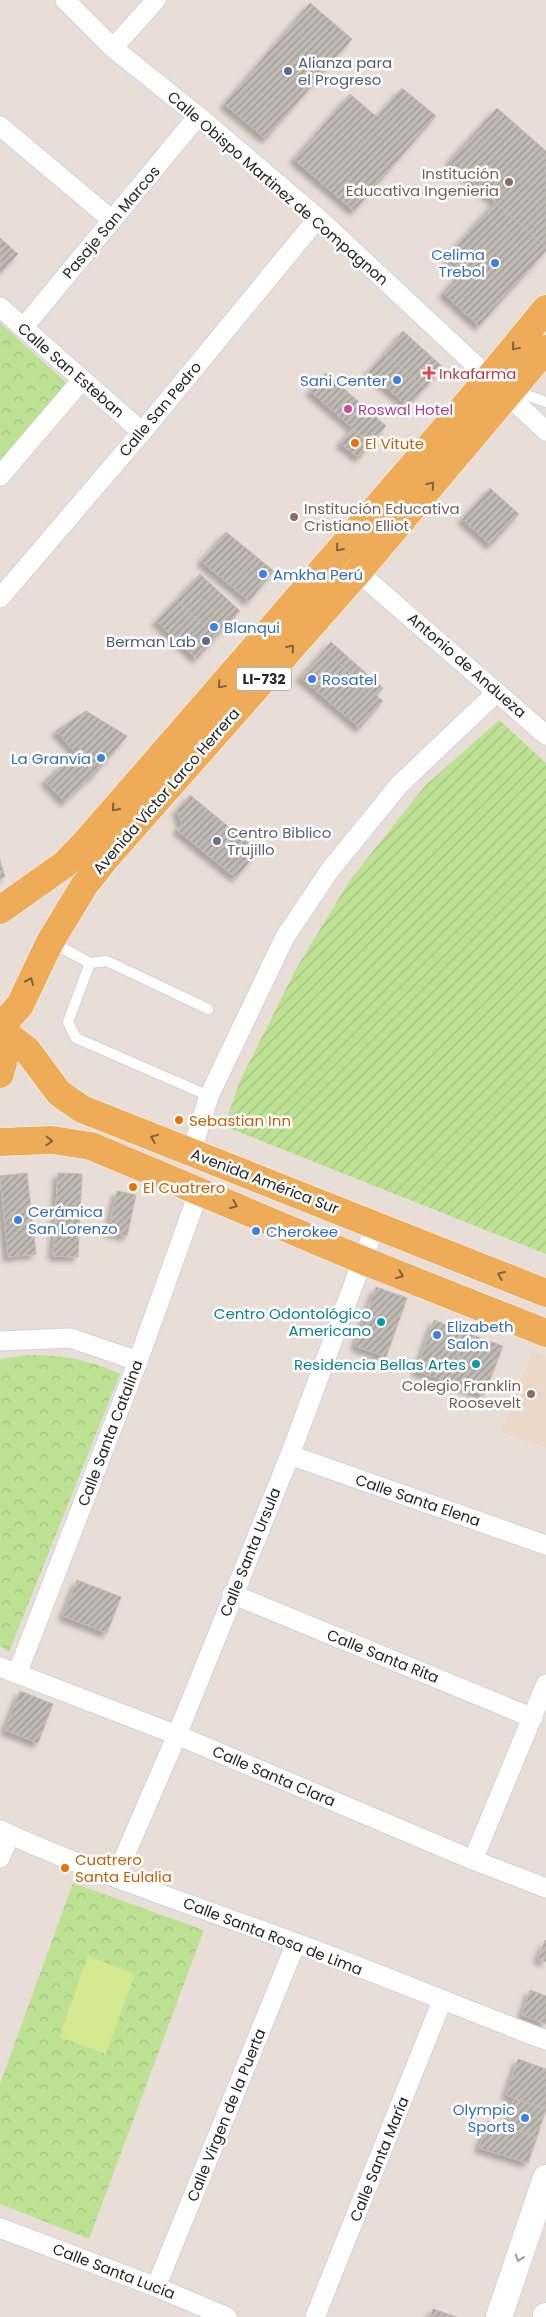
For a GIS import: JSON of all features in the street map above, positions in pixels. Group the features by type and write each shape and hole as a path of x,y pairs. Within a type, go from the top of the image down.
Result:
{"main road":[{"name":"Avenida Víctor Larco Herrera","path":"0,910 65,864 95,850 358,572 503,387 546,309"},
{"name":"Avenida Víctor Larco Herrera","path":"4,1022 20,1005 50,942 84,886 95,850 503,387 546,350"},
{"path":"0,1074 4,1063 4,1022"},
{"name":"Avenida América Sur","path":"4,1022 59,1093 82,1109 546,1293"},
{"path":"0,1142 52,1140 90,1146 362,1260 546,1333"}],"street":[{"name":"Calle Obispo Martinez de Compagnon","path":"65,0 113,48 198,116 318,218 503,387 545,429"},
{"path":"113,48 156,0"},
{"name":"Pasaje San Marcos","path":"23,328 198,116"},
{"path":"0,126 112,220"},
{"name":"Calle San Pedro","path":"0,598 142,432 318,218"},
{"name":"Calle San Esteban","path":"0,307 142,432"},
{"path":"0,476 82,380"},
{"name":"Antonio de Andueza","path":"358,572 546,735"},
{"path":"191,1153 209,1096 285,937 330,870 399,785 497,692"},
{"name":"Calle Santa Catalina","path":"9,1671 138,1361 199,1191"},
{"name":"Calle Santa Ursula","path":"116,1876 177,1735 232,1594 290,1455 376,1224"},
{"path":"0,1341 70,1338 138,1361"},
{"name":"Calle Santa Elena","path":"290,1455 546,1545"},
{"name":"Calle Santa Rita","path":"232,1594 533,1718"},
{"name":"Calle Santa Clara","path":"9,1671 177,1735 473,1860 546,1888"},
{"path":"473,1860 546,1684"},
{"path":"0,1858 5,1832"},
{"name":"Calle Santa Rosa de Lima","path":"5,1832 116,1876 296,1943 442,2002 546,2040"},
{"name":"Calle Virgen de la Puerta","path":"156,2287 296,1943"},
{"name":"Calle Santa María","path":"315,2317 442,2002"},
{"path":"499,2317 538,2230 546,2178"},
{"name":"Calle Santa Lucia","path":"0,2228 156,2287 228,2317"}],"lane":[{"path":"503,387 546,402"},
{"path":"50,942 90,963 107,961 208,1008"},
{"path":"90,963 68,1022 76,1038 209,1096"}],"shaded area":[{"name":"Colegio Franklin Roosevelt","path":"532,1352 546,1357 546,1448 501,1432"}],"green space":[{"path":"0,323 69,385 0,463"},
{"path":"499,720 546,763 546,1254 224,1126 240,1081 296,969 350,880 425,786"},
{"path":"27,1355 52,1356 86,1361 120,1374 9,1652 0,1646 0,1359"},
{"path":"73,1883 204,1930 89,2239 0,2204 0,2084"},
{"path":"88,1956 135,1974 106,2054 59,2037"}],"building":[{"name":"Alianza para el Progreso","path":"310,3 352,39 266,139 224,104"},
{"path":"402,88 436,116 354,211 294,159 350,94 377,117"},
{"name":"Institución Educativa Ingenieria","path":"497,108 546,151 546,247 449,161"},
{"name":"Celima Trebol","path":"495,202 546,247 546,251 479,326 443,293 463,270 447,256"},
{"path":"0,238 18,254 0,273"},
{"path":"403,331 443,367 425,388 385,353"},
{"name":"Sani Center","path":"385,353 425,388 408,406 368,372"},
{"name":"Roswal Hotel","path":"326,373 386,426 371,444 310,391"},
{"name":"El Vitute","path":"352,429 371,444 359,458 340,443"},
{"path":"490,488 519,514 491,545 462,519"},
{"path":"226,532 274,571 249,601 201,561"},
{"path":"200,574 240,611 216,637 176,600"},
{"path":"176,600 216,637 197,659 156,621"},
{"path":"331,642 383,688 376,696 324,650"},
{"path":"324,650 383,701 360,728 300,677"},
{"path":"86,711 127,736 95,774 56,731"},
{"path":"75,753 95,774 65,802 45,781"},
{"name":"Centro Biblico Trujillo","path":"190,795 258,851 236,878 177,830 182,824 177,811"},
{"path":"0,860 5,877 0,879"},
{"name":"Cerámica San Lorenzo","path":"27,1173 36,1254 8,1257 0,1176"},
{"path":"58,1173 82,1174 78,1257 53,1256"},
{"path":"117,1191 136,1195 127,1236 108,1232"},
{"name":"Centro Odontológico Americano","path":"376,1287 407,1298 386,1357 355,1346"},
{"path":"434,1320 467,1333 449,1382 416,1371"},
{"name":"Residencia Bellas Artes","path":"467,1333 503,1346 484,1395 449,1382"},
{"path":"77,1580 121,1597 107,1633 63,1616"},
{"path":"20,1691 53,1704 38,1743 5,1730"},
{"path":"546,1941 546,1962 538,1959"},
{"path":"530,1990 546,1996 546,2024 522,2015"},
{"path":"518,2059 546,2069 546,2109 506,2095"},
{"name":"Olympic Sports","path":"514,2099 546,2109 537,2137 505,2127"},
{"path":"488,2121 537,2137 528,2163 479,2148"},
{"path":"433,2309 457,2317 430,2317"}],"place":[{"name":"Alianza para el Progreso","path":"288,71"},
{"name":"Institución Educativa Ingenieria","path":"509,182"},
{"name":"Celima Trebol","path":"495,263"},
{"name":"Inkafarma","path":"429,373"},
{"name":"Sani Center","path":"397,380"},
{"name":"Roswal Hotel","path":"348,409"},
{"name":"El Vitute","path":"355,443"},
{"name":"Institución Educativa Cristiano Elliot","path":"294,517"},
{"name":"Amkha Perú","path":"263,574"},
{"name":"Blanqui","path":"214,627"},
{"name":"Berman Lab","path":"206,641"},
{"name":"Rosatel","path":"312,679"},
{"name":"La Granvía","path":"101,758"},
{"name":"Centro Biblico Trujillo","path":"217,841"},
{"name":"Sebastian Inn","path":"179,1120"},
{"name":"El Cuatrero","path":"133,1187"},
{"name":"Cerámica San Lorenzo","path":"18,1220"},
{"name":"Cherokee","path":"256,1231"},
{"name":"Centro Odontológico Americano","path":"381,1322"},
{"name":"Elizabeth Salon","path":"437,1335"},
{"name":"Residencia Bellas Artes","path":"476,1364"},
{"name":"Colegio Franklin Roosevelt","path":"531,1394"},
{"name":"Cuatrero Santa Eulalia","path":"65,1868"},
{"name":"Olympic Sports","path":"525,2118"}]}
